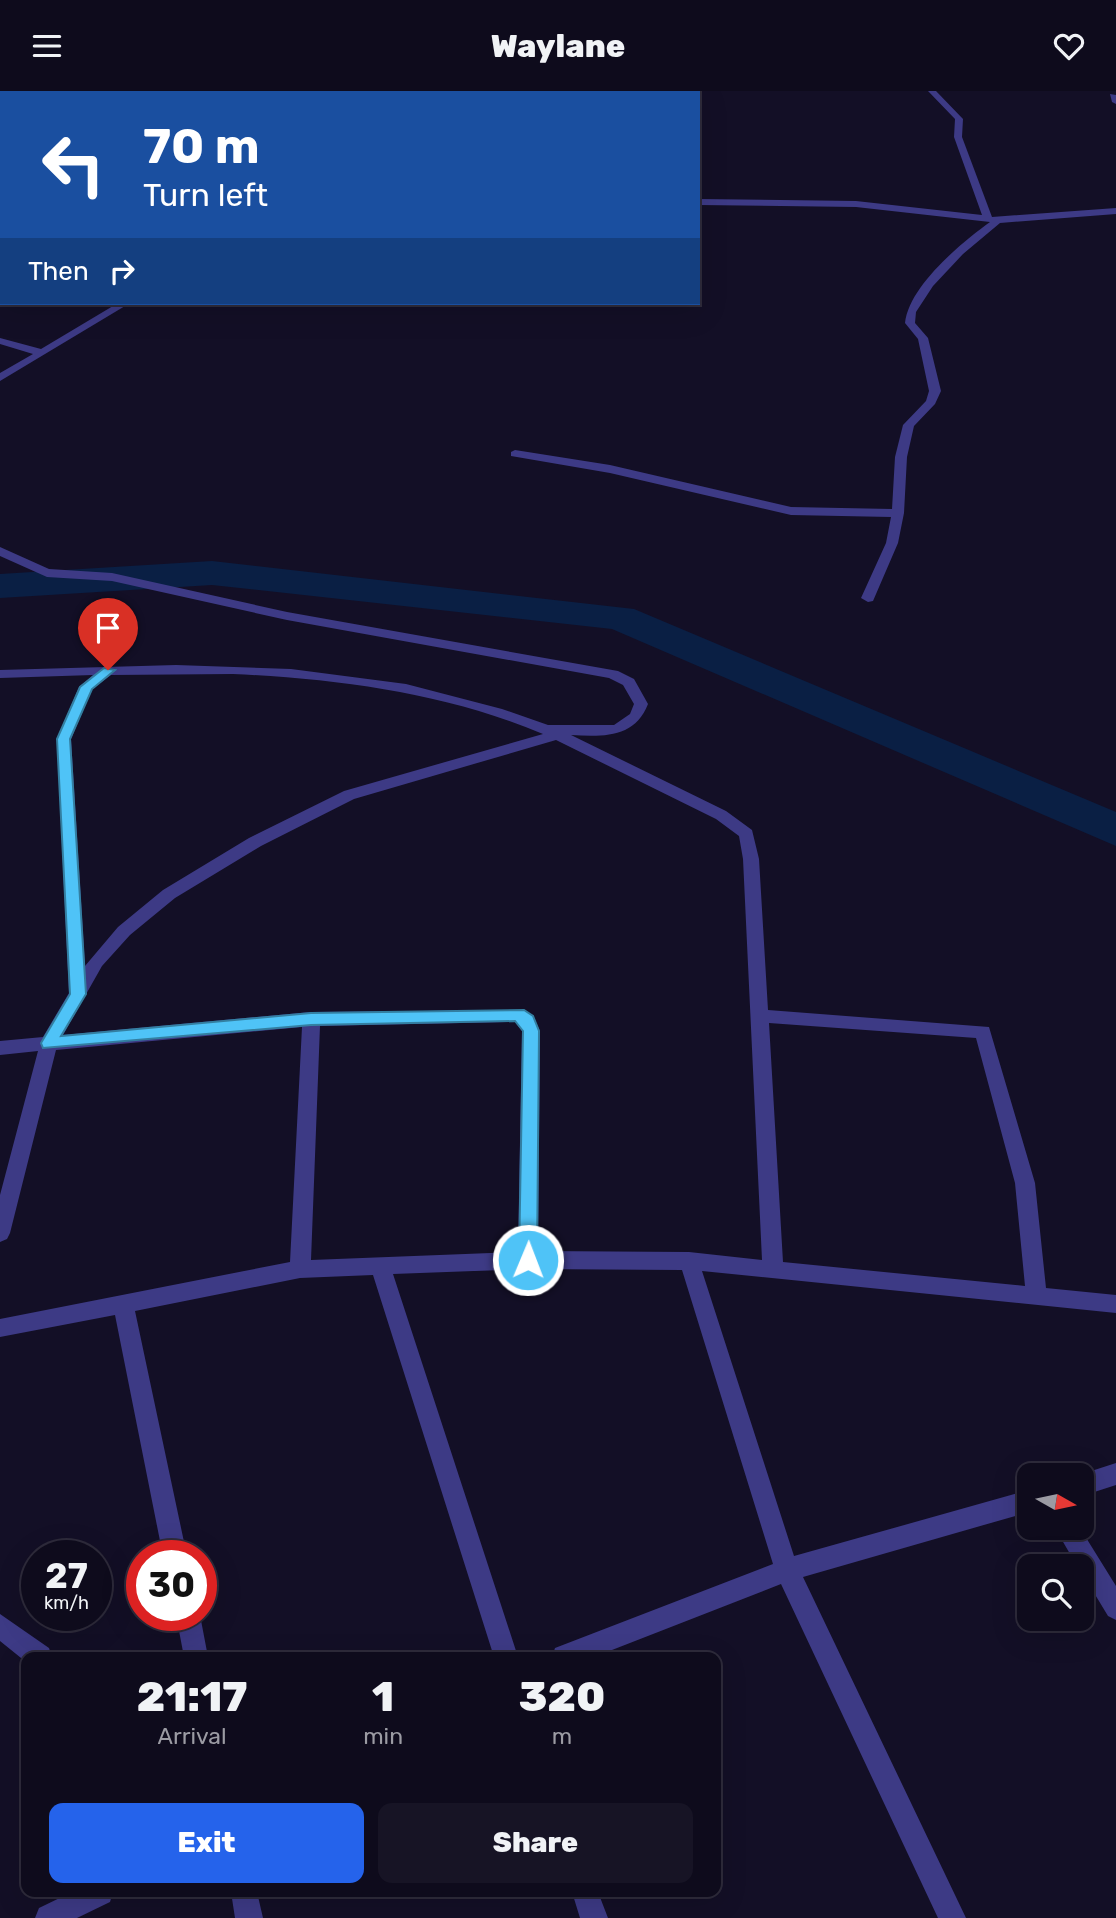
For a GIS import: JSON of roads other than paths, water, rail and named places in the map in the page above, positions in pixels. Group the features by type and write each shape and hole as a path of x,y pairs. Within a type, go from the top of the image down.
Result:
{"street":[{"path":"932,91 959,119 958,137 993,220"},
{"path":"700,202 745,205 846,203 993,220 1116,211"},
{"path":"868,598 891,543 898,513 901,457 909,425 931,402 935,391 923,338 908,316 911,308 969,242 993,220"},
{"path":"0,378 122,305"},
{"path":"0,341 43,353"},
{"path":"514,454 610,469 791,511 898,513"},
{"path":"0,551 47,573 112,577 288,617 614,674 629,682 641,704 639,716 626,727 549,732 349,795 255,842 169,894 124,932 96,962 49,1043 0,1233"},
{"path":"0,674 254,669 352,677 416,689 499,713 549,732 721,815 746,834 751,859 773,1268"},
{"path":"78,994 64,739 86,687 108,670"},
{"path":"0,1048 311,1019 518,1015 527,1020 531,1031 528,1260"},
{"path":"760,1016 983,1032 1025,1183 1036,1294"},
{"path":"300,1269 311,1019"},
{"path":"0,1328 300,1269 528,1260 689,1261 1116,1304"},
{"path":"689,1261 787,1570 952,1918"},
{"path":"380,1265 504,1652"},
{"path":"123,1303 172,1540"},
{"path":"1094,1481 1116,1474"},
{"path":"577,1652 787,1570 1017,1504"},
{"path":"1074,1540 1116,1608"},
{"path":"0,1626 34,1652"},
{"path":"190,1631 195,1652"},
{"path":"49,1918 90,1897"},
{"path":"245,1897 249,1918"},
{"path":"587,1897 594,1918"}],"waterway":[{"path":"0,586 212,573 620,618 1116,830"}]}
